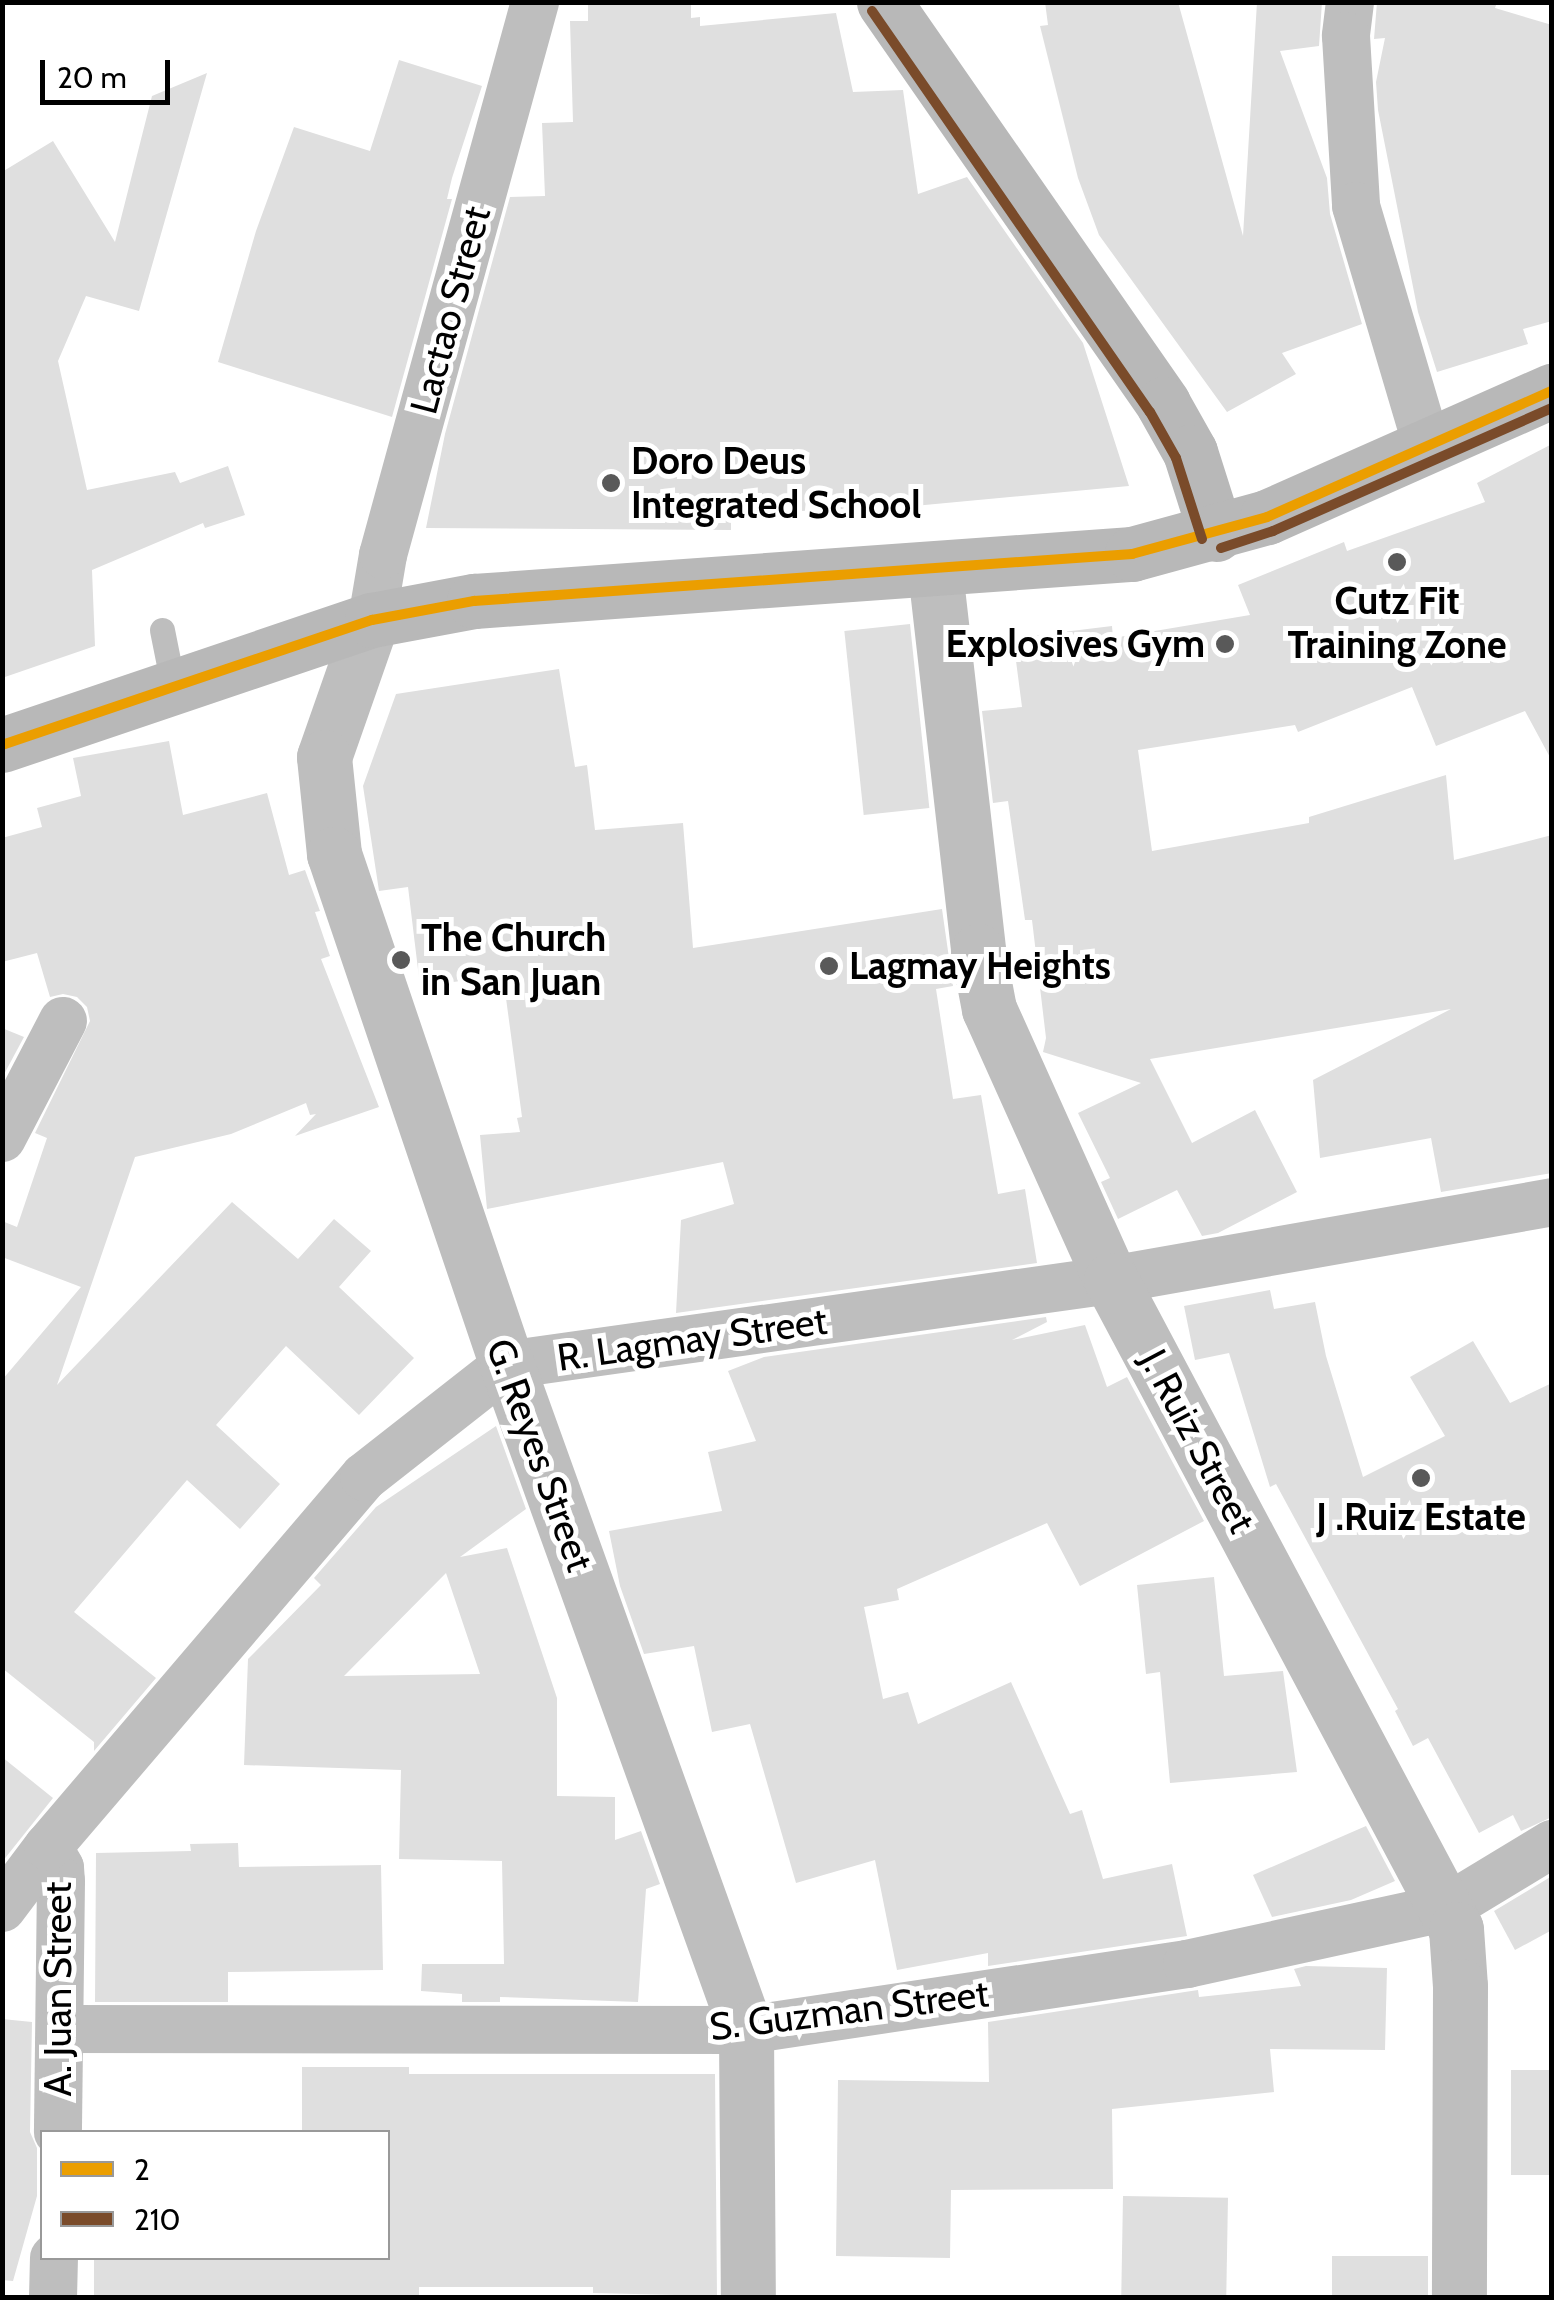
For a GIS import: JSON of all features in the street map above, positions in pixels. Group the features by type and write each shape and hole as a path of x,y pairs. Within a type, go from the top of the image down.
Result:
{"main road":[{"path":"884,2 1163,404 1190,452 1216,534"},
{"path":"2,745 372,620 474,600 935,571 1132,554 1267,518 1552,391"}],"street":[{"name":"Lactao Street","path":"372,620 383,555 535,2"},
{"path":"1350,2 1346,36 1356,206 1428,446"},
{"name":"J. Ruiz Street","path":"935,571 978,951 989,1009 1111,1280 1448,1907 1456,1929 1460,1986 1459,2298"},
{"name":"G. Reyes Street","path":"372,620 340,700 324,756 334,854 508,1365 746,2030 748,2298"},
{"path":"4,1132 63,1021"},
{"name":"R. Lagmay Street","path":"2,1908 48,1848 364,1477 508,1365 1111,1280 1552,1202"},
{"name":"S. Guzman Street","path":"60,2029 746,2030 1187,1964 1448,1907 1552,1844"},
{"name":"A. Juan Street","path":"48,1848 60,1868 61,1881 58,2130"},
{"path":"54,2260 54,2298"}],"lane":[{"path":"162,630 173,685"}],"building":[{"path":"588,2 691,2 691,18 700,17 700,26 836,13 853,92 903,90 918,194 967,177 1083,343 1129,486 914,506 731,514 731,530 426,528 445,434 510,197 545,196 542,123 573,122 570,21 588,21"},
{"path":"1045,2 1178,2 1243,236 1257,2 1322,2 1319,46 1280,51 1327,178 1330,214 1362,324 1282,353 1296,374 1227,412 1099,235 1078,178 1040,26 1048,25"},
{"path":"1377,2 1497,2 1495,8 1552,25 1552,321 1523,329 1528,344 1437,372 1418,312 1378,110 1376,82 1385,38 1374,39"},
{"path":"399,60 482,86 452,178 447,199 452,199 392,417 218,362 256,231 294,127 370,151"},
{"path":"207,73 139,311 86,296 58,361 87,490 175,472 180,483 228,466 245,515 205,528 203,523 92,570 95,646 2,678 2,172 53,141 115,242 152,96"},
{"path":"1552,444 1552,761 1525,711 1436,746 1412,687 1298,732 1295,725 1138,750 1152,851 1309,823 1309,817 1446,775 1454,860 1552,835 1552,1173 1441,1192 1431,1138 1320,1158 1313,1080 1451,1009 1150,1059 1192,1143 1255,1110 1297,1192 1218,1233 1202,1236 1177,1190 1118,1219 1101,1182 1110,1178 1078,1113 1141,1083 1043,1052 1046,1038 1032,920 1025,920 1008,801 993,803 982,711 1022,707 1013,638 1112,626 1113,638 1250,615 1238,585 1344,542 1347,551 1485,502 1477,483"},
{"path":"910,624 929,808 864,815 844,631"},
{"path":"559,669 575,767 587,765 595,830 683,823 693,948 942,909 953,986 936,989 953,1099 981,1095 998,1194 1025,1189 1037,1263 676,1313 681,1220 734,1204 723,1162 487,1209 480,1135 520,1132 517,1118 522,1117 503,976 420,986 408,887 379,891 363,786 396,694"},
{"path":"169,741 183,815 267,793 289,875 305,870 320,911 315,912 330,956 321,959 379,1107 295,1136 316,1114 310,1115 306,1103 231,1134 135,1157 57,1385 232,1202 298,1259 334,1219 371,1251 339,1287 414,1358 359,1415 286,1346 216,1425 280,1484 240,1529 187,1480 74,1612 156,1678 94,1751 94,1742 2,1668 2,1380 81,1287 2,1257 2,1221 17,1227 47,1138 35,1133 90,1021 87,1007 77,997 50,997 37,953 2,962 2,838 42,827 37,808 81,796 73,758"},
{"path":"2,1028 24,1037 2,1078"},
{"path":"1270,1290 1274,1309 1315,1302 1326,1356 1363,1477 1445,1436 1410,1377 1473,1341 1510,1403 1552,1383 1552,1817 1521,1831 1513,1815 1479,1833 1428,1738 1413,1746 1395,1711 1398,1709 1276,1484 1270,1487 1229,1353 1195,1360 1184,1306"},
{"path":"1046,1317 1047,1322 1012,1340 1085,1325 1107,1387 1127,1377 1204,1521 1080,1586 1047,1523 897,1589 899,1600 864,1607 883,1699 908,1692 918,1724 1011,1682 1070,1814 1082,1810 1103,1879 1172,1864 1187,1936 988,1966 988,1953 897,1970 875,1860 796,1883 750,1724 712,1732 694,1646 644,1654 620,1586 609,1531 722,1511 708,1452 756,1441 728,1371 764,1357"},
{"path":"496,1426 526,1509 460,1557 507,1548 557,1698 557,1796 615,1797 615,1840 641,1831 660,1884 646,1889 638,2002 500,1997 500,2002 462,2002 462,1994 421,1991 422,1964 504,1964 502,1861 399,1859 401,1770 244,1765 248,1659 321,1585 314,1578 376,1507","holes":["446,1573 480,1674 344,1676"]},
{"path":"1214,1577 1224,1676 1283,1671 1297,1772 1170,1783 1160,1672 1146,1674 1137,1585"},
{"path":"2,1757 53,1798 2,1862"},
{"path":"1366,1826 1395,1881 1351,1900 1272,1917 1253,1875"},
{"path":"238,1843 239,1867 381,1865 383,1970 228,1972 228,2002 95,2002 96,1853 191,1851 190,1844"},
{"path":"1552,1876 1552,1930 1515,1950 1494,1911"},
{"path":"1387,1968 1385,2050 1270,2049 1274,2092 1112,2109 1113,2189 951,2190 950,2258 836,2256 838,2080 989,2082 988,2022 1198,1990 1199,1997 1301,1986 1294,1969"},
{"path":"2,2019 32,2022 30,2132 37,2148 37,2196 13,2281 2,2280"},
{"path":"302,2067 409,2067 409,2074 715,2074 717,2296 593,2293 593,2287 419,2287 419,2298 94,2298 94,2260 390,2260 390,2130 302,2130"},
{"path":"1511,2070 1552,2070 1552,2175 1511,2175"},
{"path":"1123,2196 1228,2198 1226,2298 1121,2298"},
{"path":"1332,2256 1428,2256 1428,2298 1332,2298"}],"transit line":[{"name":"210","path":"872,11 1150,412 1176,458 1202,539"},
{"name":"2","path":"2,745 372,620 474,601 1132,554 1267,517 1552,391"},
{"name":"210","path":"1221,548 1273,531 1552,408"}],"place":[{"name":"Doro Deus Integrated School","path":"611,483"},
{"name":"Cutz Fit Training Zone","path":"1397,562"},
{"name":"Explosives Gym","path":"1225,644"},
{"name":"The Church in San Juan","path":"401,960"},
{"name":"Lagmay Heights","path":"829,966"},
{"name":"J .Ruiz Estate","path":"1421,1478"}]}
